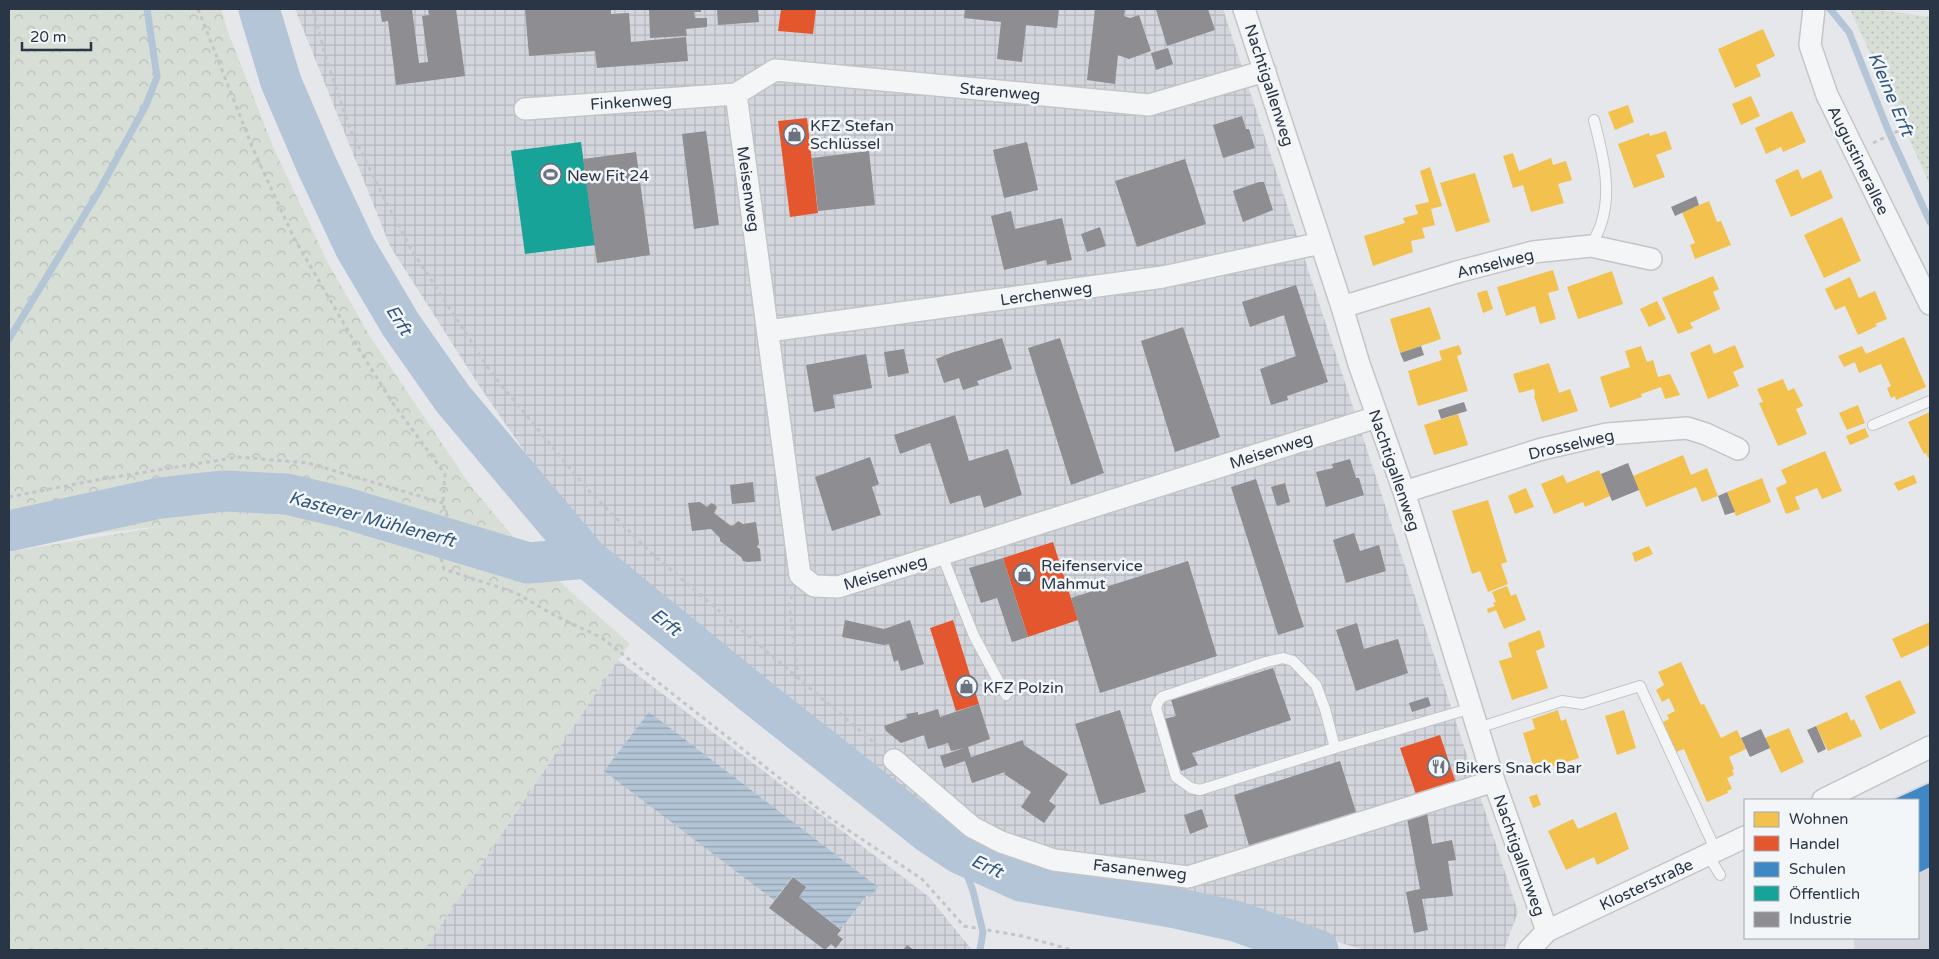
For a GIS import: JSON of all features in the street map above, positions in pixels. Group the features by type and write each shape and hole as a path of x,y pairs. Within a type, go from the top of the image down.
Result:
{"street":[{"name":"Nachtigallenweg","path":"1244,9 1359,364 1404,492 1494,781 1547,931"},
{"name":"Augustinerallee","path":"1814,13 1810,45 1827,96 1930,304"},
{"name":"Starenweg","path":"736,94 775,70 1149,106 1265,71"},
{"name":"Finkenweg","path":"526,109 736,94"},
{"name":"Meisenweg","path":"736,94 800,574 814,586 838,587 1377,416"},
{"name":"Lerchenweg","path":"768,331 1163,277 1321,243"},
{"name":"Amselweg","path":"1342,307 1457,272 1532,252 1591,246 1651,259"},
{"name":"Drosselweg","path":"1404,492 1542,449 1607,434 1687,428 1706,434 1738,449"},
{"path":"1825,799 1930,747"},
{"name":"Fasanenweg","path":"894,760 972,827 1001,842 1054,860 1188,877 1494,781"},
{"name":"Klosterstraße","path":"1547,931 1744,837"},
{"path":"1529,950 1547,931"}],"lane":[{"path":"1591,246 1602,220 1605,197 1605,163 1594,120"},
{"path":"1873,425 1930,401"},
{"path":"942,555 974,636 1006,695"},
{"path":"1335,748 1325,709 1316,685 1293,661 1283,658 1162,697 1156,708 1176,777 1191,788 1200,790 1335,748 1562,701 1582,704 1640,686 1720,875"}],"path":[{"path":"198,9 253,149 294,238 392,402 445,474 443,503 450,525 440,554 444,569 516,593 554,615 602,638 830,818 922,879 964,926 1022,936 1072,950"},
{"path":"313,9 326,58 350,129 380,192 411,250 493,375 588,490 651,553 894,760"},
{"path":"1879,140 1902,129"},
{"path":"9,497 102,479 239,457 308,464 443,503"},
{"path":"798,678 789,603 800,574"}],"shaded area":[{"path":"295,9 1223,9 1518,912 1504,950 1365,950 1238,913 1020,865 962,841 765,690 582,527 529,458 480,387 390,246"},
{"path":"618,660 929,897 972,950 424,950"},
{"path":"1930,781 1930,950 1854,950 1854,939 1919,939 1919,799 1891,799"}],"green space":[{"path":"9,9 221,9 228,32 274,149 329,265 371,338 470,485 515,539 630,644 424,950 9,950 9,552 164,526 9,543"},
{"path":"1850,9 1874,9 1930,17 1930,185"}],"water":[{"path":"649,712 878,887 870,897 867,895 841,929 799,897 806,887 793,876 774,900 604,771"}],"building: Wohnen":[{"path":"1763,29 1775,56 1756,65 1761,76 1735,88 1718,49"},
{"path":"1751,96 1760,116 1741,125 1732,104"},
{"path":"1628,105 1634,122 1615,130 1608,112"},
{"path":"1792,111 1806,142 1783,152 1781,147 1766,154 1755,128"},
{"path":"1666,131 1672,149 1656,155 1665,177 1634,188 1618,144 1649,133 1650,136"},
{"path":"1513,153 1519,171 1551,158 1553,165 1566,161 1572,180 1558,184 1564,203 1531,212 1523,185 1513,188 1503,156"},
{"path":"1430,167 1442,206 1431,209 1435,225 1422,228 1425,238 1411,241 1413,252 1373,266 1364,236 1405,223 1403,218 1418,214 1415,205 1429,202 1420,171"},
{"path":"1798,169 1802,179 1821,170 1833,198 1791,217 1775,180"},
{"path":"1475,173 1490,222 1456,232 1440,183"},
{"path":"1709,201 1717,222 1721,221 1731,245 1695,259 1690,245 1695,243 1682,212"},
{"path":"1842,217 1861,261 1824,278 1804,235"},
{"path":"1553,270 1559,290 1548,293 1556,319 1540,324 1535,306 1506,316 1497,287"},
{"path":"1612,271 1623,304 1578,319 1567,287"},
{"path":"1713,276 1719,289 1713,292 1720,309 1690,323 1693,328 1678,334 1662,298"},
{"path":"1850,277 1859,298 1875,291 1887,319 1858,335 1845,306 1835,310 1825,289"},
{"path":"1487,290 1493,309 1483,313 1477,293"},
{"path":"1657,301 1666,319 1649,327 1640,309"},
{"path":"1430,307 1441,339 1400,353 1390,319"},
{"path":"1904,337 1926,387 1896,400 1895,396 1891,398 1887,388 1891,386 1881,364 1859,373 1855,362 1844,367 1838,356 1862,346 1866,354"},
{"path":"1710,344 1714,354 1735,345 1744,367 1733,372 1739,386 1708,399 1690,353"},
{"path":"1459,345 1462,354 1457,356 1468,391 1418,406 1408,371 1442,360 1439,351"},
{"path":"1641,346 1647,362 1653,360 1658,377 1670,374 1680,395 1665,399 1661,387 1641,394 1642,397 1610,408 1600,377 1630,367 1625,351"},
{"path":"1549,363 1559,393 1570,389 1578,411 1542,422 1534,396 1534,389 1519,393 1513,374"},
{"path":"1783,379 1788,391 1794,388 1803,406 1796,409 1807,434 1778,446 1759,403 1763,402 1757,389"},
{"path":"1858,405 1865,423 1847,430 1839,413"},
{"path":"1930,412 1930,457 1928,458 1926,453 1924,454 1908,422"},
{"path":"1458,414 1468,445 1434,455 1424,425"},
{"path":"1865,428 1869,437 1850,445 1846,436"},
{"path":"1825,451 1842,491 1822,499 1817,488 1795,497 1800,509 1786,514 1776,488 1787,483 1781,470"},
{"path":"1683,455 1691,475 1707,468 1718,496 1702,502 1696,487 1646,507 1633,476"},
{"path":"1599,470 1610,496 1585,507 1583,502 1554,514 1541,484 1563,475 1567,483"},
{"path":"1914,475 1917,483 1898,491 1894,483"},
{"path":"1762,478 1771,502 1736,516 1727,492"},
{"path":"1526,488 1534,507 1515,514 1508,496"},
{"path":"1488,500 1507,562 1501,564 1508,584 1488,592 1480,571 1472,574 1452,511"},
{"path":"1649,546 1653,554 1635,562 1632,553"},
{"path":"1507,586 1511,596 1516,594 1526,620 1504,629 1496,610 1488,613 1487,609 1495,606 1493,603 1496,602 1492,592"},
{"path":"1930,622 1930,645 1901,658 1892,639"},
{"path":"1540,630 1545,647 1536,651 1548,688 1512,700 1499,661 1512,657 1508,643"},
{"path":"1681,662 1701,705 1704,704 1721,738 1737,730 1746,749 1729,757 1734,769 1732,770 1734,775 1727,778 1732,789 1727,791 1728,793 1707,802 1684,749 1676,752 1663,722 1669,719 1667,715 1675,711 1669,698 1662,702 1656,690 1664,685 1658,672"},
{"path":"1900,680 1916,713 1880,730 1865,696"},
{"path":"1558,710 1561,721 1566,719 1579,758 1535,772 1523,733 1535,729 1532,719"},
{"path":"1624,710 1636,748 1617,755 1605,716"},
{"path":"1847,712 1851,721 1854,719 1862,736 1828,751 1816,726"},
{"path":"1789,728 1804,762 1781,773 1765,738"},
{"path":"1537,794 1541,805 1533,808 1529,797"},
{"path":"1616,812 1629,849 1597,865 1594,857 1566,870 1548,831 1573,819 1578,829"}],"building: Handel":[{"path":"781,9 816,9 813,34 778,31"},
{"path":"807,118 818,213 790,217 778,121"},
{"path":"1053,542 1078,620 1028,637 1003,558"},
{"path":"953,620 979,704 956,711 930,628"},
{"path":"1440,735 1456,783 1417,797 1400,748"}],"building: Schulen":[{"path":"1930,783 1930,867 1919,872 1919,799 1895,799"}],"building: Öffentlich":[{"path":"581,142 595,245 525,254 511,151"}],"building: Industrie":[{"path":"380,9 412,9 419,63 428,62 422,16 429,15 428,9 456,9 465,76 396,85 388,21 382,22"},
{"path":"525,9 611,9 611,14 629,13 631,42 686,37 688,61 597,68 595,51 529,56"},
{"path":"649,9 701,9 701,12 694,12 695,18 707,18 707,27 686,29 687,36 650,38"},
{"path":"717,9 758,9 759,22 718,25"},
{"path":"965,9 1059,9 1057,28 1026,25 1022,62 997,59 1001,22 964,18"},
{"path":"1095,9 1125,9 1124,16 1130,18 1139,15 1151,51 1129,59 1118,55 1115,84 1087,80"},
{"path":"1208,9 1215,30 1167,46 1156,10"},
{"path":"1168,48 1173,64 1156,70 1151,53"},
{"path":"1242,116 1246,129 1249,129 1255,148 1223,158 1213,125"},
{"path":"706,131 719,225 694,229 682,134"},
{"path":"1027,142 1038,190 1004,198 993,150"},
{"path":"869,151 875,205 818,211 812,158"},
{"path":"636,152 650,255 597,263 583,159"},
{"path":"1185,159 1206,224 1137,247 1115,181"},
{"path":"1264,182 1273,210 1243,222 1233,191"},
{"path":"1696,196 1699,205 1675,216 1671,207"},
{"path":"1011,211 1015,229 1062,218 1072,260 1047,265 1046,260 1004,270 991,216"},
{"path":"1100,227 1106,246 1087,252 1081,234"},
{"path":"1296,285 1328,382 1287,396 1288,400 1271,405 1260,369 1296,356 1284,315 1250,327 1242,302"},
{"path":"1183,327 1220,437 1175,452 1141,341"},
{"path":"1002,338 1012,369 977,381 979,385 963,390 959,378 944,383 936,359"},
{"path":"1060,338 1104,473 1071,485 1028,348"},
{"path":"1421,346 1424,355 1404,362 1400,353"},
{"path":"904,349 909,373 888,377 884,352"},
{"path":"866,354 872,388 833,395 835,408 814,412 806,365"},
{"path":"1464,402 1467,411 1441,419 1438,410"},
{"path":"955,415 969,461 1008,449 1022,495 984,508 980,495 950,504 930,443 900,454 894,435"},
{"path":"870,457 879,484 872,487 881,515 832,531 815,477"},
{"path":"1350,459 1356,478 1359,478 1364,495 1326,507 1316,472 1333,468 1332,464"},
{"path":"1628,463 1639,490 1612,501 1601,474"},
{"path":"1256,479 1304,627 1278,635 1231,487"},
{"path":"753,482 755,502 732,504 730,485"},
{"path":"1285,483 1290,502 1277,506 1271,487"},
{"path":"1727,492 1735,512 1725,515 1718,496"},
{"path":"700,502 707,507 711,503 714,504 717,507 714,513 731,526 738,521 743,524 756,522 759,543 757,547 760,549 761,561 743,561 741,557 720,541 720,538 711,529 692,531 688,503"},
{"path":"1354,533 1360,551 1379,545 1386,571 1346,583 1333,540"},
{"path":"1003,558 1028,637 1012,642 997,598 981,603 969,568"},
{"path":"1188,561 1217,656 1100,693 1071,598"},
{"path":"845,620 884,629 910,620 924,664 901,671 898,660 894,662 889,644 884,645 842,637"},
{"path":"1357,623 1364,649 1398,639 1408,673 1356,691 1336,630"},
{"path":"1273,668 1291,720 1192,753 1198,765 1181,771 1164,719 1176,716 1171,700"},
{"path":"1428,697 1431,706 1412,712 1409,703"},
{"path":"979,704 990,739 968,747 971,757 1023,740 1024,745 1068,774 1049,801 1056,806 1044,823 1021,807 1031,792 1004,774 1005,772 972,783 965,761 944,768 940,756 964,748 951,751 948,743 928,749 924,735 901,743 886,731 884,726 907,718 906,714 918,712 918,715 938,709 940,717"},
{"path":"1120,710 1146,792 1100,805 1075,724"},
{"path":"1816,726 1826,749 1818,753 1807,730"},
{"path":"1761,729 1770,748 1750,757 1741,738"},
{"path":"1340,761 1357,815 1250,849 1234,795"},
{"path":"1426,807 1432,844 1452,840 1456,860 1448,861 1453,896 1422,899 1428,930 1414,933 1406,892 1420,889 1406,813"},
{"path":"1202,809 1208,827 1190,834 1184,815"},
{"path":"793,877 806,887 799,897 841,930 837,935 843,939 836,948 831,944 825,950 769,908"},
{"path":"907,945 914,950 903,950"}],"waterway":[{"path":"9,339 99,191 146,105 157,77 147,9"},
{"name":"Erft","path":"259,9 281,82 317,166 355,247 401,325 453,399 587,558 753,694 929,833 959,853 1021,881 1171,907 1235,921 1318,950"},
{"name":"Kleine Erft","path":"1830,9 1849,32 1888,130 1930,222"},
{"name":"Kasterer Mühlenerft","path":"9,531 160,498 224,491 286,494 342,507 528,563 587,558"},
{"path":"959,853 973,891 983,932 980,950"}],"place":[{"name":"KFZ Stefan Schlüssel","path":"794,134"},
{"name":"New Fit 24","path":"551,175"},
{"name":"Reifenservice Mahmut","path":"1025,574"},
{"name":"KFZ Polzin","path":"967,687"},
{"name":"Bikers Snack Bar","path":"1439,767"}]}
